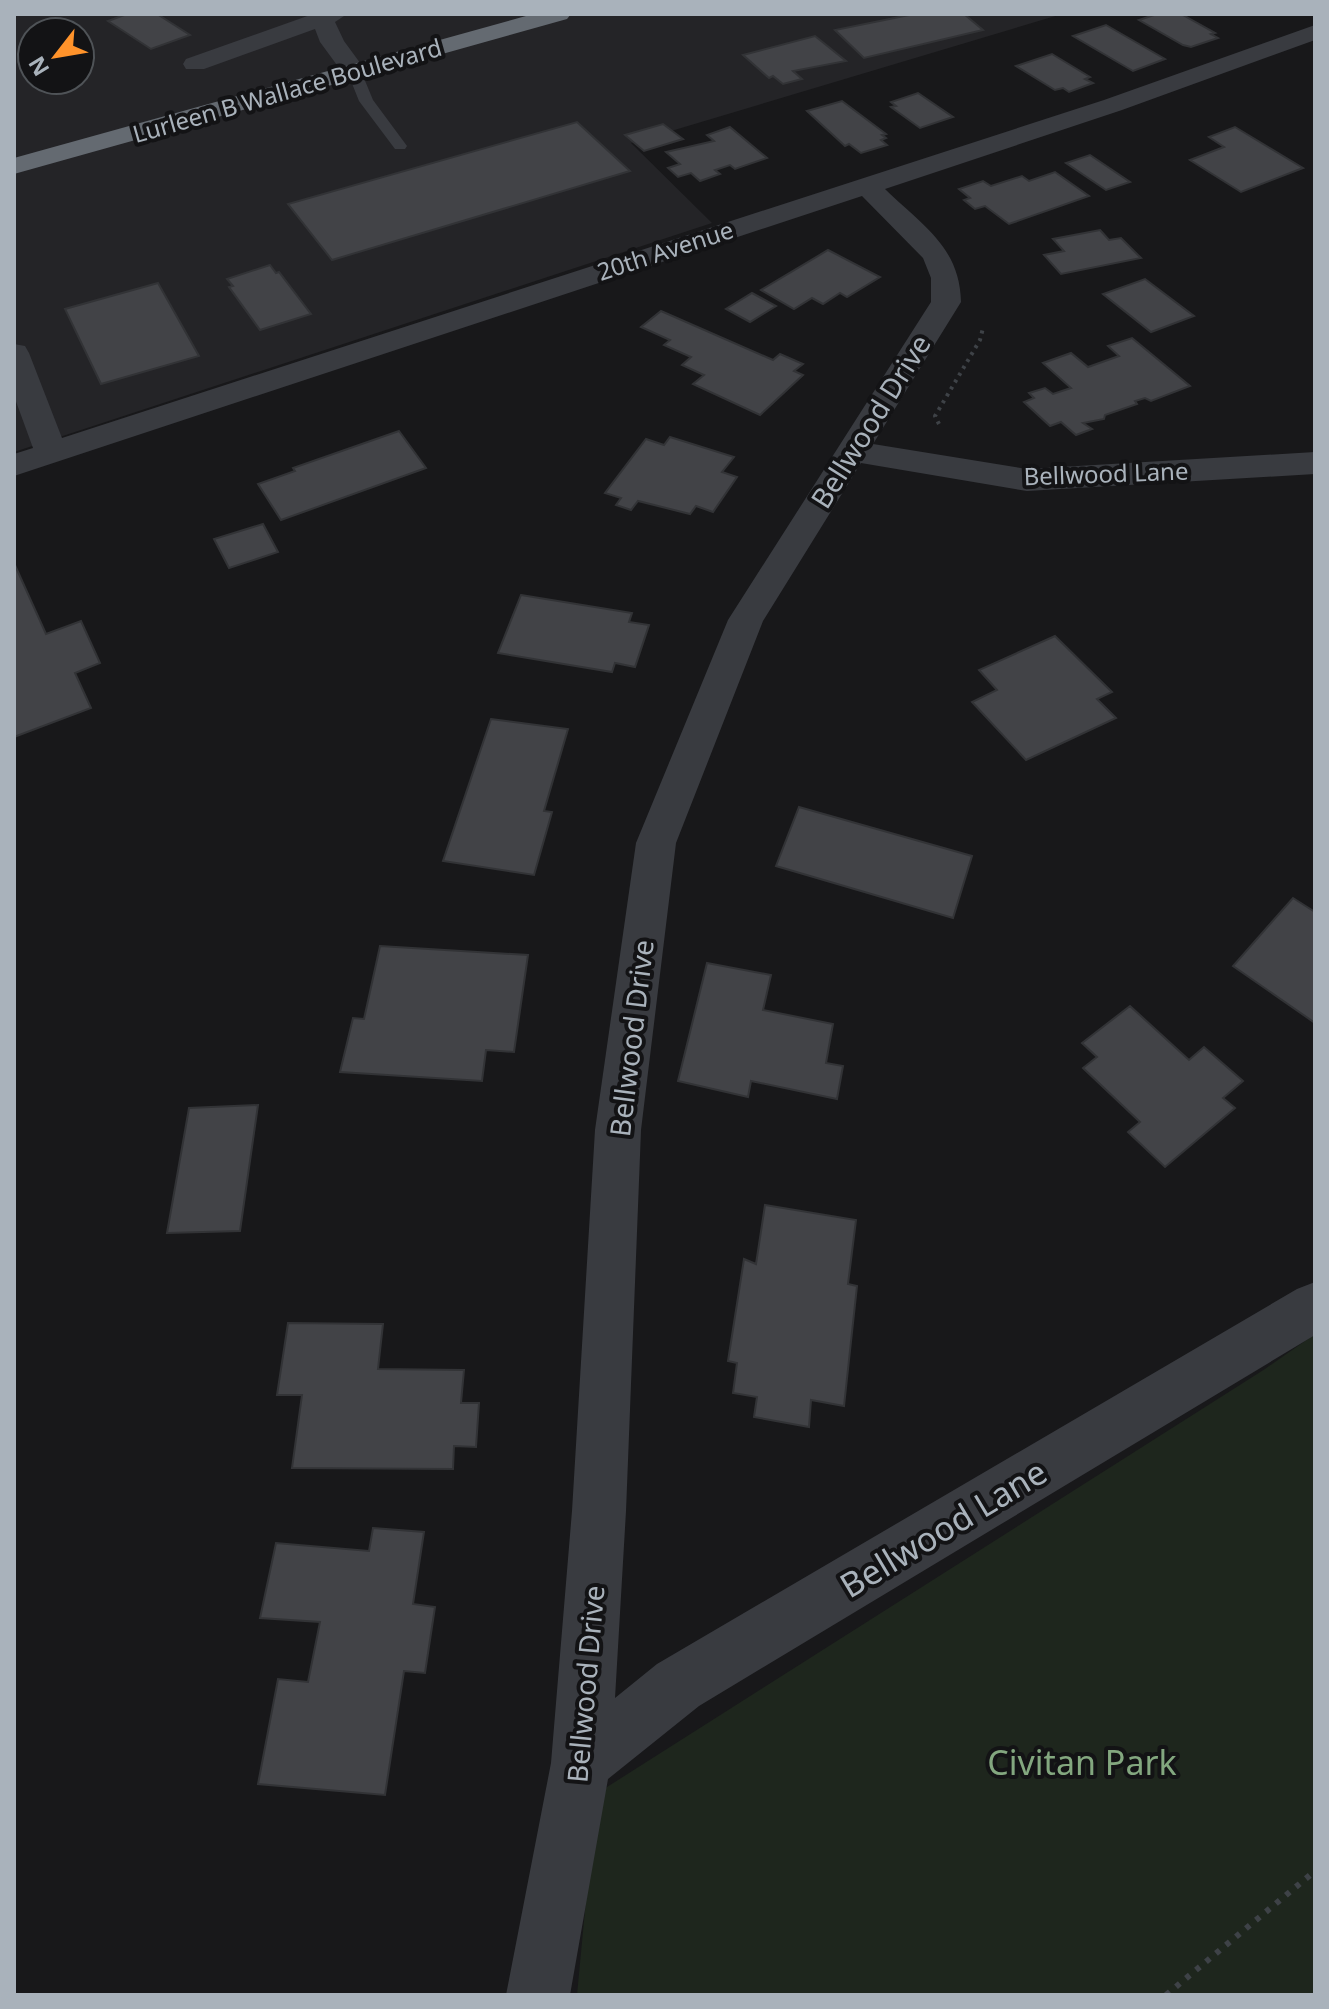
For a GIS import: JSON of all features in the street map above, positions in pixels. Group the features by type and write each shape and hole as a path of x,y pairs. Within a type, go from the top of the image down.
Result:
{"highway":[{"name":"Lurleen B Wallace Boulevard","path":"14,166 559,14"}],"street":[{"path":"195,64 328,17 332,42 354,71"},
{"name":"20th Avenue","path":"14,465 1113,105 1315,32"},
{"name":"Bellwood Drive","path":"538,1995 581,1763 599,1511 618,1130 656,843 746,620 946,302 946,278 936,255 865,184"},
{"path":"14,353 51,453"},
{"name":"Bellwood Lane","path":"850,451 1027,480 1315,463"},
{"name":"Bellwood Lane","path":"581,1763 678,1685 1315,1307"}],"lane":[{"path":"354,71 366,101 400,146"}],"path":[{"path":"942,429 935,416 980,340 986,318"},
{"path":"1166,1995 1315,1871"}],"shaded area":[{"path":"14,14 1062,14 631,143 712,223 14,452"}],"green space":[{"name":"Civitan Park","path":"1315,1334 1315,1995 577,1995 596,1794 1265,1369"}],"building":[{"path":"127,14 157,14 190,35 151,49 108,21"},
{"path":"914,14 964,14 983,30 864,58 835,30"},
{"path":"1157,14 1181,14 1215,33 1211,34 1218,38 1191,47 1183,45 1139,20"},
{"path":"1106,25 1165,59 1133,71 1073,36"},
{"path":"815,36 846,61 793,71 802,79 783,84 773,76 769,78 743,55"},
{"path":"1052,54 1090,77 1085,79 1093,83 1069,92 1063,88 1055,90 1016,66"},
{"path":"918,93 953,117 920,128 891,107 896,106 891,102"},
{"path":"842,101 886,134 882,135 886,138 881,140 887,145 861,153 849,144 845,146 807,111"},
{"path":"577,122 630,171 332,260 288,204"},
{"path":"663,124 683,139 644,151 625,135"},
{"path":"730,127 767,158 735,169 730,165 715,170 720,174 700,181 691,173 678,177 668,168 680,164 666,152 714,141 707,135"},
{"path":"1235,127 1303,168 1241,192 1190,160 1224,147 1209,137"},
{"path":"1090,155 1130,182 1106,190 1066,163"},
{"path":"1055,172 1089,196 1009,224 985,206 975,209 964,200 970,198 959,189 983,181 991,186 1022,176 1029,181"},
{"path":"1100,230 1109,240 1121,238 1141,258 1061,274 1044,255 1064,251 1053,239"},
{"path":"828,250 880,277 847,297 840,293 823,304 812,298 794,309 761,290"},
{"path":"270,265 276,273 279,272 311,314 260,330 229,287 233,286 227,279"},
{"path":"1145,279 1194,316 1151,332 1103,294"},
{"path":"158,283 199,356 101,384 65,309"},
{"path":"752,293 776,306 750,322 726,309"},
{"path":"661,311 773,360 780,354 803,364 794,371 803,375 760,415 693,384 704,375 682,365 691,357 664,345 670,340 641,327"},
{"path":"1132,338 1190,386 1151,401 1145,398 1135,401 1137,404 1105,415 1104,419 1083,423 1092,429 1076,435 1061,422 1050,426 1024,402 1034,398 1029,393 1045,388 1053,394 1071,388 1043,363 1071,353 1088,367 1119,356 1108,346"},
{"path":"399,431 426,468 281,520 258,484 295,471 293,468"},
{"path":"670,437 734,457 722,472 737,477 713,512 696,506 690,514 638,501 631,510 616,505 621,498 605,493 646,439 664,445"},
{"path":"263,524 278,552 229,568 214,539"},
{"path":"14,563 46,634 81,621 100,663 75,673 91,708 14,737"},
{"path":"521,595 632,613 629,622 649,625 635,667 615,663 612,672 498,653"},
{"path":"1055,636 1112,692 1097,699 1116,718 1026,760 972,702 997,690 979,670"},
{"path":"491,719 568,729 544,811 552,812 534,875 443,861"},
{"path":"799,807 972,856 953,918 776,866"},
{"path":"1293,898 1315,912 1315,1023 1233,966"},
{"path":"380,946 528,955 514,1052 486,1050 482,1081 340,1072 353,1018 364,1019"},
{"path":"707,963 771,975 763,1010 833,1024 826,1063 843,1066 837,1099 751,1081 748,1097 678,1081"},
{"path":"1130,1006 1189,1060 1204,1047 1243,1081 1223,1098 1235,1108 1165,1167 1128,1132 1140,1122 1083,1068 1097,1057 1082,1043"},
{"path":"258,1105 240,1231 167,1233 189,1108"},
{"path":"765,1205 856,1220 848,1284 857,1286 844,1406 811,1400 809,1427 754,1417 757,1397 733,1393 737,1363 728,1361 744,1259 756,1264"},
{"path":"288,1323 383,1324 378,1369 464,1370 461,1403 479,1403 476,1447 454,1446 453,1469 292,1468 302,1395 277,1395"},
{"path":"373,1528 424,1532 413,1604 435,1607 425,1673 404,1671 385,1795 258,1784 278,1679 308,1682 320,1622 260,1618 276,1543 369,1551"}]}
